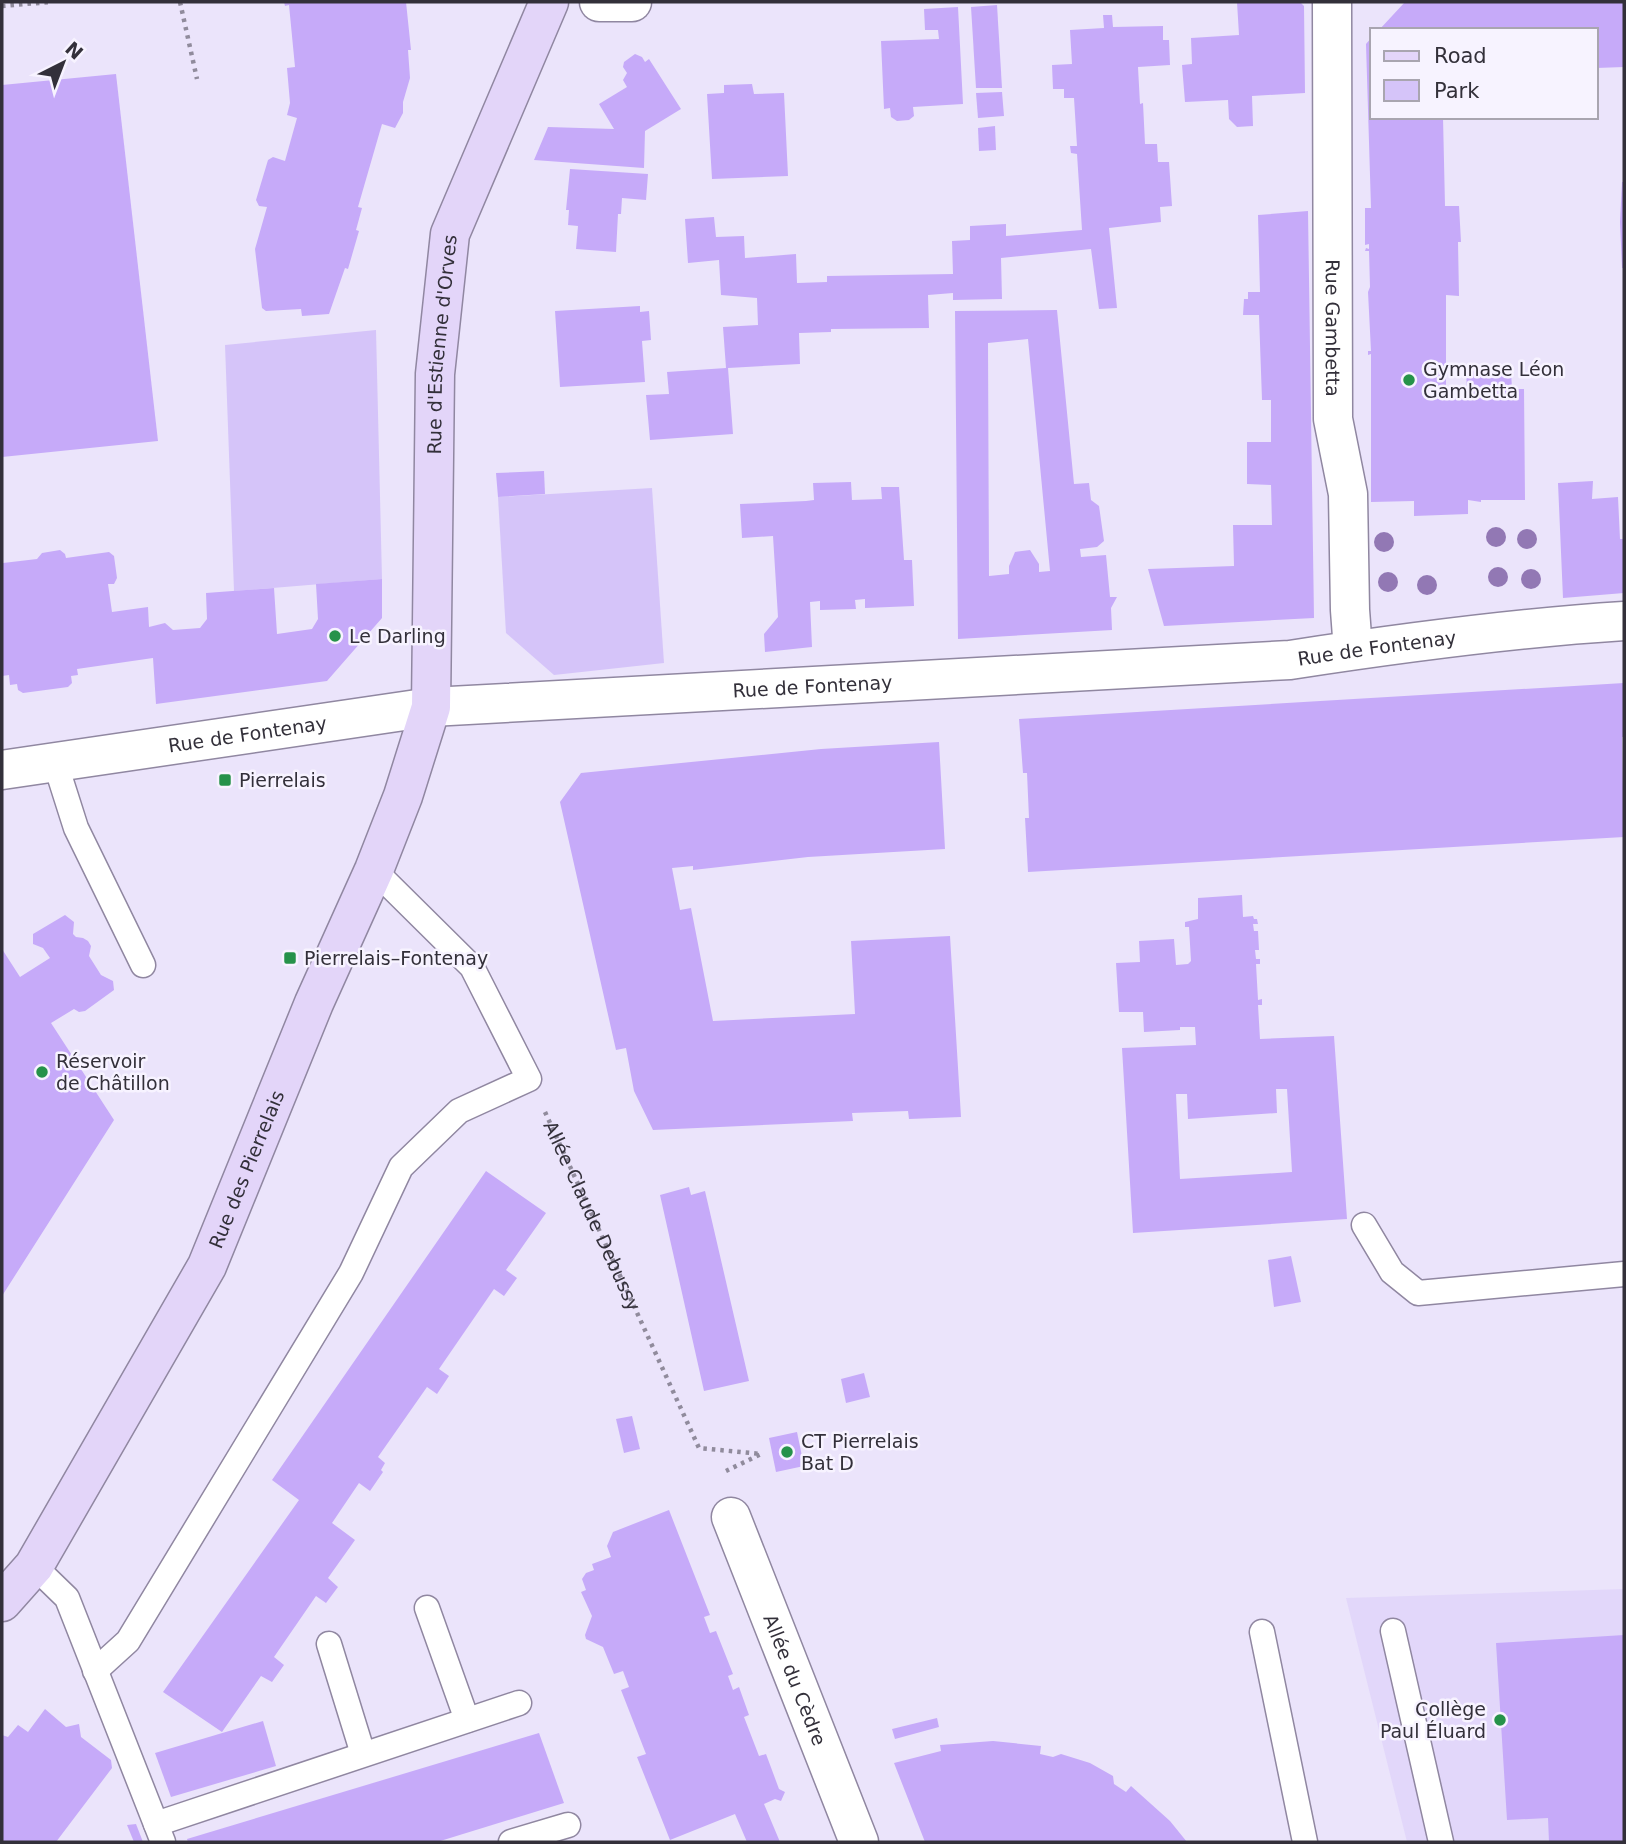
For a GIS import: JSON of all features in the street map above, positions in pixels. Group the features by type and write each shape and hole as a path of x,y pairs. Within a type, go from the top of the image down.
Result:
{"main road":[{"name":"Rue d'Estienne d'Orves","path":"431,706 435,374 450,234 549,2"},
{"name":"Rue des Pierrelais","path":"2,1602 34,1566 207,1266 314,1003 374,870 403,796 431,706"}],"street":[{"path":"599,2 632,2"},
{"name":"Rue Gambetta","path":"1332,2 1333,419 1348,494 1353,650"},
{"name":"Rue de Fontenay","path":"2,770 431,706 1290,660 1574,624 1624,621"},
{"name":"Allée du Cèdre","path":"731,1517 859,1842"}],"lane":[{"path":"55,762 76,828 143,965"},
{"path":"95,1671 128,1641 351,1273 401,1167 460,1111 530,1079 472,967 374,870"},
{"path":"1364,1225 1392,1272 1418,1293 1624,1274"},
{"path":"34,1566 67,1598 159,1833 363,1754 519,1703"},
{"path":"427,1608 467,1720"},
{"path":"1393,1631 1441,1842"},
{"path":"1262,1632 1305,1842"},
{"path":"329,1644 363,1754"},
{"path":"511,1842 568,1825"}],"path":[{"path":"2,6 50,2"},
{"path":"180,2 197,79"},
{"name":"Allée Claude Debussy","path":"530,1079 699,1448 761,1454 713,1477 731,1517"}],"shaded area":[{"name":"Collège Paul Éluard","path":"1624,1589 1624,1842 1407,1842 1346,1598"}],"green space":[{"path":"376,330 382,579 234,591 225,345"},
{"path":"652,488 664,663 554,675 506,633 498,497"}],"building":[{"path":"284,2 406,2 411,50 408,50 410,78 403,102 403,113 395,128 382,124 358,207 362,208 356,230 359,231 348,269 345,268 329,314 302,316 301,309 266,311 262,308 255,249 267,207 259,206 256,200 268,160 273,157 285,161 297,118 287,115 290,103 287,68 295,67 289,5 285,6"},
{"path":"1237,2 1300,2 1304,6 1305,93 1252,96 1253,126 1237,127 1229,119 1228,100 1185,102 1182,65 1192,64 1191,38 1239,35"},
{"path":"1405,2 1624,2 1624,67 1598,68 1598,28 1381,28"},
{"path":"997,5 1002,88 976,88 971,7"},
{"path":"958,7 963,104 913,107 914,116 909,120 897,121 891,117 890,108 884,109 881,41 939,39 938,30 925,30 924,9"},
{"path":"1103,15 1112,15 1113,27 1163,26 1163,40 1169,40 1170,65 1138,67 1145,144 1157,144 1158,162 1169,162 1172,206 1160,207 1161,222 1109,228 1117,308 1099,309 1091,249 1001,258 1002,299 953,300 953,293 928,295 929,328 831,329 831,332 799,333 800,364 728,368 733,434 650,440 646,395 669,394 667,372 726,368 723,327 758,325 757,298 721,295 719,260 688,263 685,219 714,217 716,237 744,236 745,258 796,254 797,283 827,282 827,276 953,274 952,241 970,240 970,226 1006,224 1006,236 1082,230 1077,154 1071,153 1070,146 1077,146 1074,98 1064,98 1064,89 1053,89 1052,65 1072,64 1070,30 1104,28"},
{"name":"Gymnase Léon Gambetta","path":"1370,39 1370,119 1443,119 1445,206 1459,206 1461,242 1458,242 1459,296 1446,295 1446,389 1467,389 1466,370 1470,369 1469,371 1511,371 1512,389 1524,389 1525,500 1468,500 1468,514 1414,516 1414,501 1371,502 1371,354 1368,355 1368,351 1371,351 1370,287 1369,251 1365,251 1366,248 1369,249 1369,244 1365,245 1365,208 1371,208 1366,44"},
{"path":"635,54 645,62 649,59 681,109 645,131 644,168 534,160 548,127 614,129 599,104 627,87 623,80 627,73 623,67 624,62"},
{"path":"116,74 158,441 2,457 2,85"},
{"path":"752,84 754,94 784,93 788,176 712,179 707,94 724,93 724,85"},
{"path":"1002,92 1004,116 978,118 976,93"},
{"path":"995,126 996,150 979,151 978,128"},
{"path":"570,169 648,174 646,200 622,198 621,214 618,214 616,252 576,249 578,226 568,225 569,210 566,210"},
{"path":"1624,182 1624,268 1620,222"},
{"path":"1308,211 1314,618 1164,626 1148,569 1234,566 1233,525 1272,525 1271,485 1247,484 1247,442 1271,442 1271,400 1262,400 1259,315 1243,315 1244,299 1248,299 1248,292 1260,292 1258,215"},
{"path":"640,306 640,312 649,311 651,340 642,341 645,382 560,387 555,311"},
{"path":"1057,310 1074,484 1089,483 1091,500 1099,506 1104,541 1097,547 1080,549 1081,557 1106,555 1110,597 1117,597 1111,608 1112,630 958,639 955,311","holes":["1028,339 1050,571 1039,572 1039,564 1030,550 1015,552 1009,566 1009,574 989,576 988,343"]},
{"path":"544,471 545,494 498,497 496,473"},
{"path":"1593,481 1592,499 1618,497 1620,539 1624,539 1624,593 1563,598 1558,483"},
{"path":"851,482 852,500 882,499 881,487 899,487 904,560 912,560 914,606 865,608 865,599 855,600 856,609 820,610 820,601 810,602 812,647 765,652 764,634 778,617 773,536 742,538 740,504 814,500 813,483"},
{"path":"60,550 66,558 109,552 114,556 117,578 114,584 108,584 112,612 148,607 149,627 165,623 173,630 200,628 207,619 206,593 274,588 277,634 312,629 318,619 316,584 382,579 382,618 327,681 156,704 153,658 77,669 78,675 71,676 72,683 68,687 23,693 18,690 17,684 10,685 9,675 2,676 3,563 37,559 42,553"},
{"path":"1624,683 1624,837 1028,872 1025,818 1029,818 1027,773 1023,773 1019,719"},
{"path":"939,742 945,849 808,857 693,870 693,866 672,868 680,910 691,908 713,1021 855,1014 851,941 950,936 961,1117 909,1119 908,1111 852,1113 853,1121 653,1130 634,1091 626,1048 616,1050 560,802 581,773 821,749"},
{"path":"1242,895 1243,917 1253,916 1257,919 1258,924 1253,924 1254,931 1258,931 1259,950 1255,950 1256,959 1260,959 1260,964 1256,964 1258,1000 1262,999 1262,1005 1258,1005 1260,1039 1334,1036 1347,1219 1133,1233 1122,1048 1196,1045 1195,1027 1144,1032 1143,1012 1119,1012 1116,963 1140,962 1139,941 1174,939 1176,965 1188,964 1191,961 1189,927 1185,927 1185,922 1198,919 1198,898","holes":["1276,1089 1287,1089 1292,1172 1180,1179 1176,1094 1187,1094 1188,1119 1277,1113"]},
{"name":"Réservoir de Châtillon","path":"65,915 74,922 73,934 88,941 91,946 89,956 101,975 113,981 114,990 85,1011 74,1009 51,1023 114,1120 2,1296 2,949 20,977 50,958 43,948 33,944 33,934"},
{"path":"486,1171 546,1213 506,1270 517,1278 504,1296 494,1289 439,1369 449,1376 437,1394 427,1387 378,1457 385,1463 381,1470 383,1472 370,1491 359,1483 332,1523 355,1540 328,1578 338,1587 326,1603 316,1596 274,1657 284,1665 272,1682 261,1676 222,1732 163,1692 299,1500 272,1480"},
{"path":"689,1187 691,1195 705,1191 749,1381 704,1391 660,1195"},
{"path":"1291,1256 1301,1302 1274,1307 1268,1260"},
{"path":"864,1373 870,1397 846,1403 841,1379"},
{"path":"632,1416 640,1449 624,1453 616,1419"},
{"name":"CT Pierrelais Bat D","path":"797,1432 804,1466 776,1472 769,1438"},
{"path":"669,1510 710,1615 704,1617 710,1633 716,1631 733,1674 728,1676 733,1690 739,1687 749,1715 744,1717 759,1756 766,1754 779,1789 785,1792 781,1801 775,1799 764,1804 780,1842 747,1842 735,1814 670,1840 637,1757 646,1754 621,1690 629,1687 623,1671 614,1674 603,1647 586,1639 592,1616 581,1592 586,1590 582,1579 586,1573 594,1570 592,1564 611,1557 607,1546 613,1532"},
{"path":"1624,1635 1624,1842 1549,1842 1548,1818 1507,1820 1496,1643"},
{"path":"45,1709 66,1727 79,1724 81,1737 111,1760 112,1768 56,1842 2,1842 2,1735 8,1737 18,1725 28,1732"},
{"path":"937,1718 939,1727 895,1739 892,1729"},
{"path":"263,1721 276,1766 171,1797 155,1753"},
{"path":"539,1733 564,1803 437,1842 188,1842 187,1839"},
{"path":"993,1741 1041,1746 1040,1754 1053,1757 1061,1754 1090,1763 1113,1776 1114,1784 1126,1792 1131,1786 1170,1821 1187,1842 925,1842 894,1763 941,1751 940,1745"},
{"path":"136,1824 143,1842 134,1842 127,1825"}],"place":[{"name":"Gymnase Léon Gambetta","path":"1409,380"},
{"name":"Le Darling","path":"335,636"},
{"name":"Pierrelais","path":"225,780"},
{"name":"Pierrelais–Fontenay","path":"290,958"},
{"name":"Réservoir de Châtillon","path":"42,1072"},
{"name":"CT Pierrelais Bat D","path":"787,1452"},
{"name":"Collège Paul Éluard","path":"1500,1720"}]}
